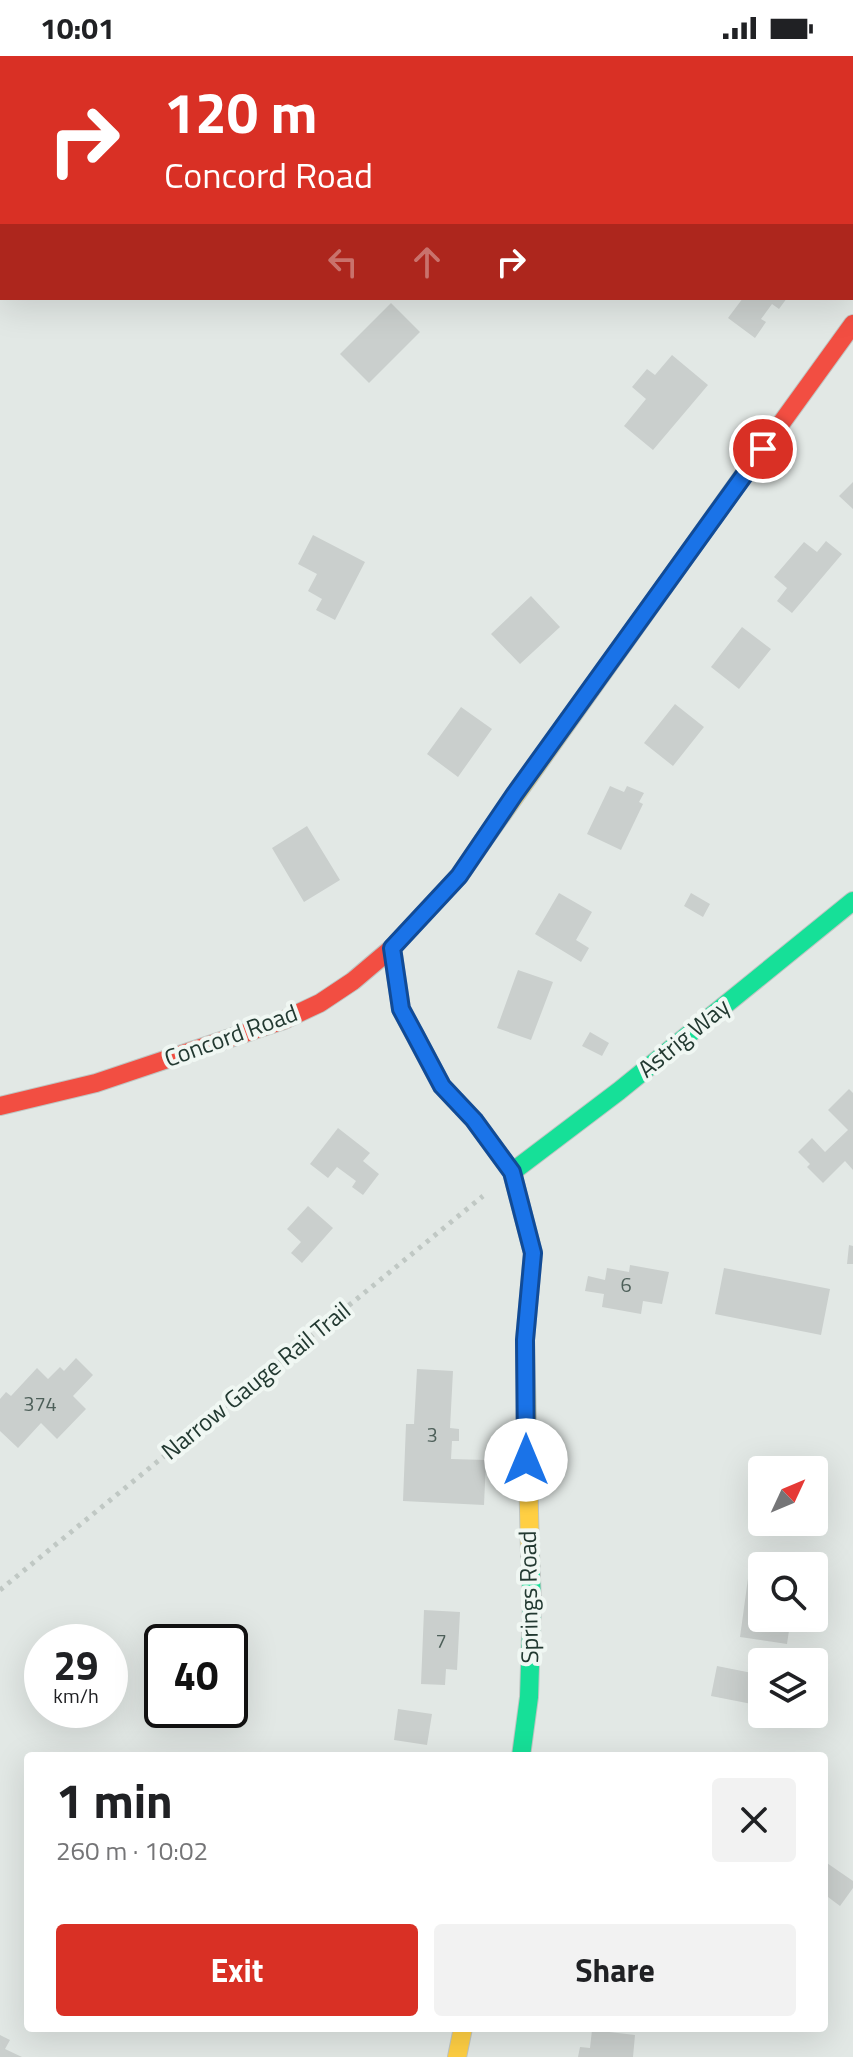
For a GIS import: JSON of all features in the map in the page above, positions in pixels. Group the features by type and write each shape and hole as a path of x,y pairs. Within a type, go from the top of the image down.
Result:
{"street":[{"name":"Concord Road","path":"0,1106 96,1083 284,1020 320,1003 353,981 392,948 459,876 853,324"},
{"name":"Astrig Way","path":"512,1172 619,1091 853,901"},
{"name":"Springs Road","path":"392,948 401,1009 442,1086 474,1120 512,1172 533,1253 525,1340 532,1603 529,1697 522,1752"},
{"path":"457,2057 462,2032"}],"path":[{"name":"Narrow Gauge Rail Trail","path":"0,1590 512,1172"}],"building":[{"path":"742,300 786,300 779,309 772,304 761,319 766,322 755,338 728,318"},
{"path":"391,303 420,332 369,383 340,354"},
{"path":"672,355 708,385 653,450 624,426 646,399 632,387 647,369 655,375"},
{"path":"853,482 853,509 839,496"},
{"path":"313,535 365,562 335,620 316,610 322,599 308,591 317,574 298,564"},
{"path":"826,541 842,554 792,613 777,601 787,588 774,577 804,542 817,552"},
{"path":"531,596 560,627 520,664 491,634"},
{"path":"742,627 771,649 739,689 711,667"},
{"path":"675,704 704,727 673,766 644,743"},
{"path":"461,707 492,729 458,777 427,754"},
{"path":"610,786 624,792 627,786 644,793 639,802 643,804 621,850 587,834"},
{"path":"307,826 340,880 304,902 272,848"},
{"path":"559,893 592,912 576,940 589,948 581,962 535,934"},
{"path":"691,893 710,904 703,917 684,906"},
{"path":"518,970 553,982 531,1040 497,1028"},
{"path":"590,1032 609,1043 602,1056 582,1046"},
{"path":"849,1089 853,1093 853,1170 845,1161 823,1183 807,1167 810,1164 798,1152 812,1138 825,1152 848,1130 828,1110"},
{"path":"338,1128 370,1153 363,1161 379,1174 363,1195 352,1187 356,1181 337,1167 328,1178 310,1164"},
{"path":"308,1206 333,1228 302,1263 291,1253 301,1242 287,1229"},
{"path":"849,1245 853,1246 853,1264 847,1264"},
{"path":"630,1265 669,1272 662,1304 643,1301 641,1314 602,1307 604,1294 585,1291 588,1276 605,1280 607,1268 629,1272"},
{"path":"724,1268 830,1289 821,1335 715,1314"},
{"path":"76,1358 93,1375 73,1396 86,1409 57,1439 41,1423 18,1448 0,1431 0,1399 6,1392 11,1396 37,1368 48,1379 60,1367 64,1371"},
{"path":"417,1369 453,1371 450,1428 459,1429 459,1441 452,1441 451,1459 486,1460 484,1505 403,1501 406,1424 414,1424"},
{"path":"748,1579 748,1632 789,1632 787,1644 740,1637"},
{"path":"424,1610 460,1612 457,1670 446,1669 445,1685 421,1684"},
{"path":"717,1666 748,1672 748,1703 711,1696"},
{"path":"398,1709 432,1714 427,1745 394,1740"},
{"path":"828,1864 853,1881 853,1888 840,1906 828,1897"},
{"path":"592,2032 635,2035 633,2057 578,2057 580,2047 590,2048"},
{"path":"0,2035 10,2040 5,2049 22,2057 0,2057"}],"traffic: fast":[{"path":"512,1172 619,1091 853,901"},
{"path":"522,1752 529,1697 530,1553"}],"traffic: slow":[{"path":"483,841 743,476"},
{"path":"392,948 401,1009 442,1086 474,1120 512,1172 533,1253 525,1340 530,1553"},
{"path":"457,2057 462,2032"}],"traffic: jam":[{"path":"743,476 853,324"},
{"path":"0,1106 96,1083 284,1020 320,1003 353,981 392,948 459,876 483,841"}],"route":[{"path":"526,1460 525,1340 533,1253 512,1172 474,1120 442,1086 401,1009 392,948 459,876 763,449"}]}
